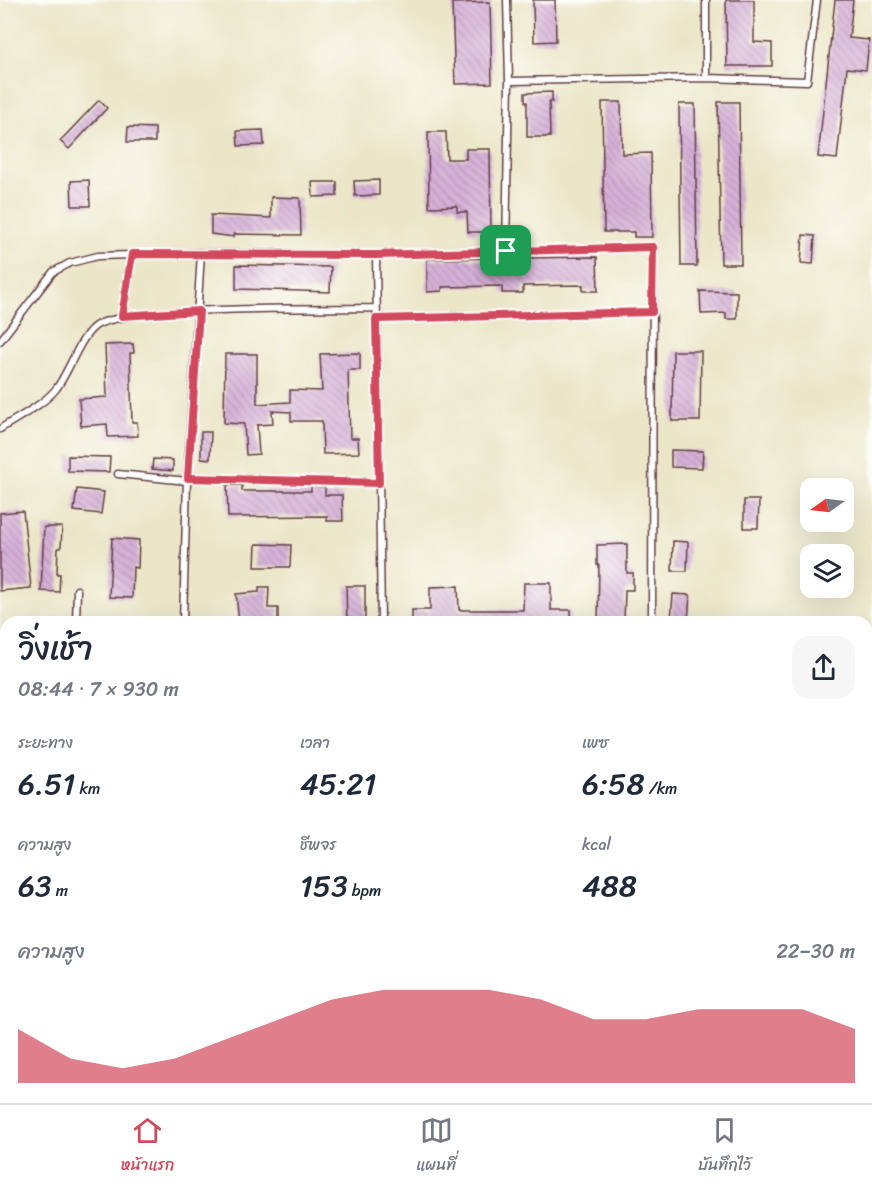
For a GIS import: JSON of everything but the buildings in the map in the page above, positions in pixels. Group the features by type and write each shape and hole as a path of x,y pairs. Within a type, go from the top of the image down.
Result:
{"lane":[{"path":"506,251 509,81 507,0"},
{"path":"706,0 706,78"},
{"path":"509,81 706,78 807,81 817,0"},
{"path":"0,341 49,276 59,268 83,258 132,254 376,255 653,247 652,616"},
{"path":"183,616 187,480 201,253"},
{"path":"122,316 132,254"},
{"path":"376,255 381,616"},
{"path":"0,429 41,403 54,391 92,328 122,316 199,311 376,308"},
{"path":"376,319 652,312"},
{"path":"118,474 187,480 379,483"},
{"path":"76,616 77,590"}],"route":[{"path":"653,247 652,312 376,319 379,483 188,478 199,311 122,316 132,254 376,255 506,251 653,247"}]}
